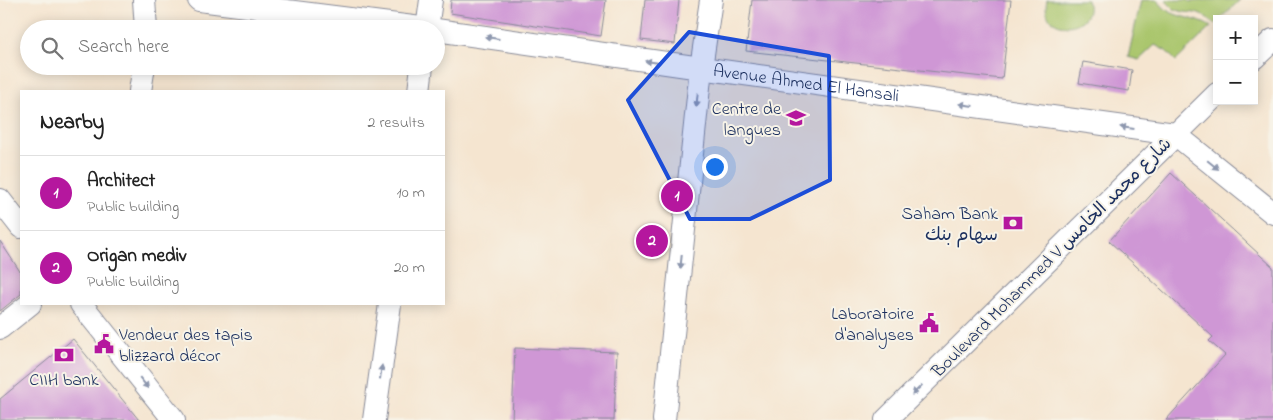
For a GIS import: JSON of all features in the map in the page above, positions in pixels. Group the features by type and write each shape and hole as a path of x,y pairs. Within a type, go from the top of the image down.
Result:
{"street":[{"path":"144,0 145,20"},
{"path":"199,0 357,20"},
{"path":"429,20 431,0"},
{"path":"664,420 701,68 711,0"},
{"name":"Avenue Ahmed El Hansali","path":"445,31 1175,134"},
{"path":"1258,54 1273,40"},
{"path":"140,90 143,75"},
{"path":"419,90 421,75"},
{"name":"Boulevard Mohammed V شارع محمد الخامس","path":"892,418 1213,98"},
{"path":"1175,134 1273,212"},
{"path":"0,200 20,226"},
{"path":"0,328 29,305"},
{"path":"82,305 174,420"},
{"path":"374,420 390,305"}],"highlighted area":[{"path":"689,32 829,56 830,180 750,219 690,219 628,100"}],"green space":[{"path":"1047,0 1087,0 1088,11 1084,19 1077,24 1059,25 1051,20 1047,12"},
{"path":"1141,0 1158,0 1169,11 1211,27 1176,61 1166,51 1155,45 1139,60 1128,57"},
{"path":"1165,0 1188,0 1191,2 1240,0 1224,15 1213,15 1213,23 1206,17 1196,13 1174,9"}],"building":[{"path":"451,0 606,0 601,36 450,13"},
{"path":"645,0 679,0 675,44 641,40"},
{"path":"752,0 1011,0 1002,79 746,51"},
{"path":"1083,62 1132,70 1129,91 1079,83"},
{"path":"1171,173 1273,267 1273,420 1166,420 1225,355 1209,341 1213,337 1109,241"},
{"path":"0,241 20,271 20,295 0,311"},
{"path":"73,339 139,420 0,420 0,399"},
{"path":"515,348 617,352 614,420 512,420"}],"place":[{"name":"Centre de langues","path":"796,118"},
{"name":"Architect","path":"677,196"},
{"name":"Saham Bank سهام بنك","path":"1013,223"},
{"name":"Origan mediv","path":"652,241"},
{"name":"Laboratoire d'analyses","path":"929,323"},
{"name":"Vendeur des tapis blizzard décor","path":"104,344"},
{"name":"CIIH bank","path":"64,355"}]}
